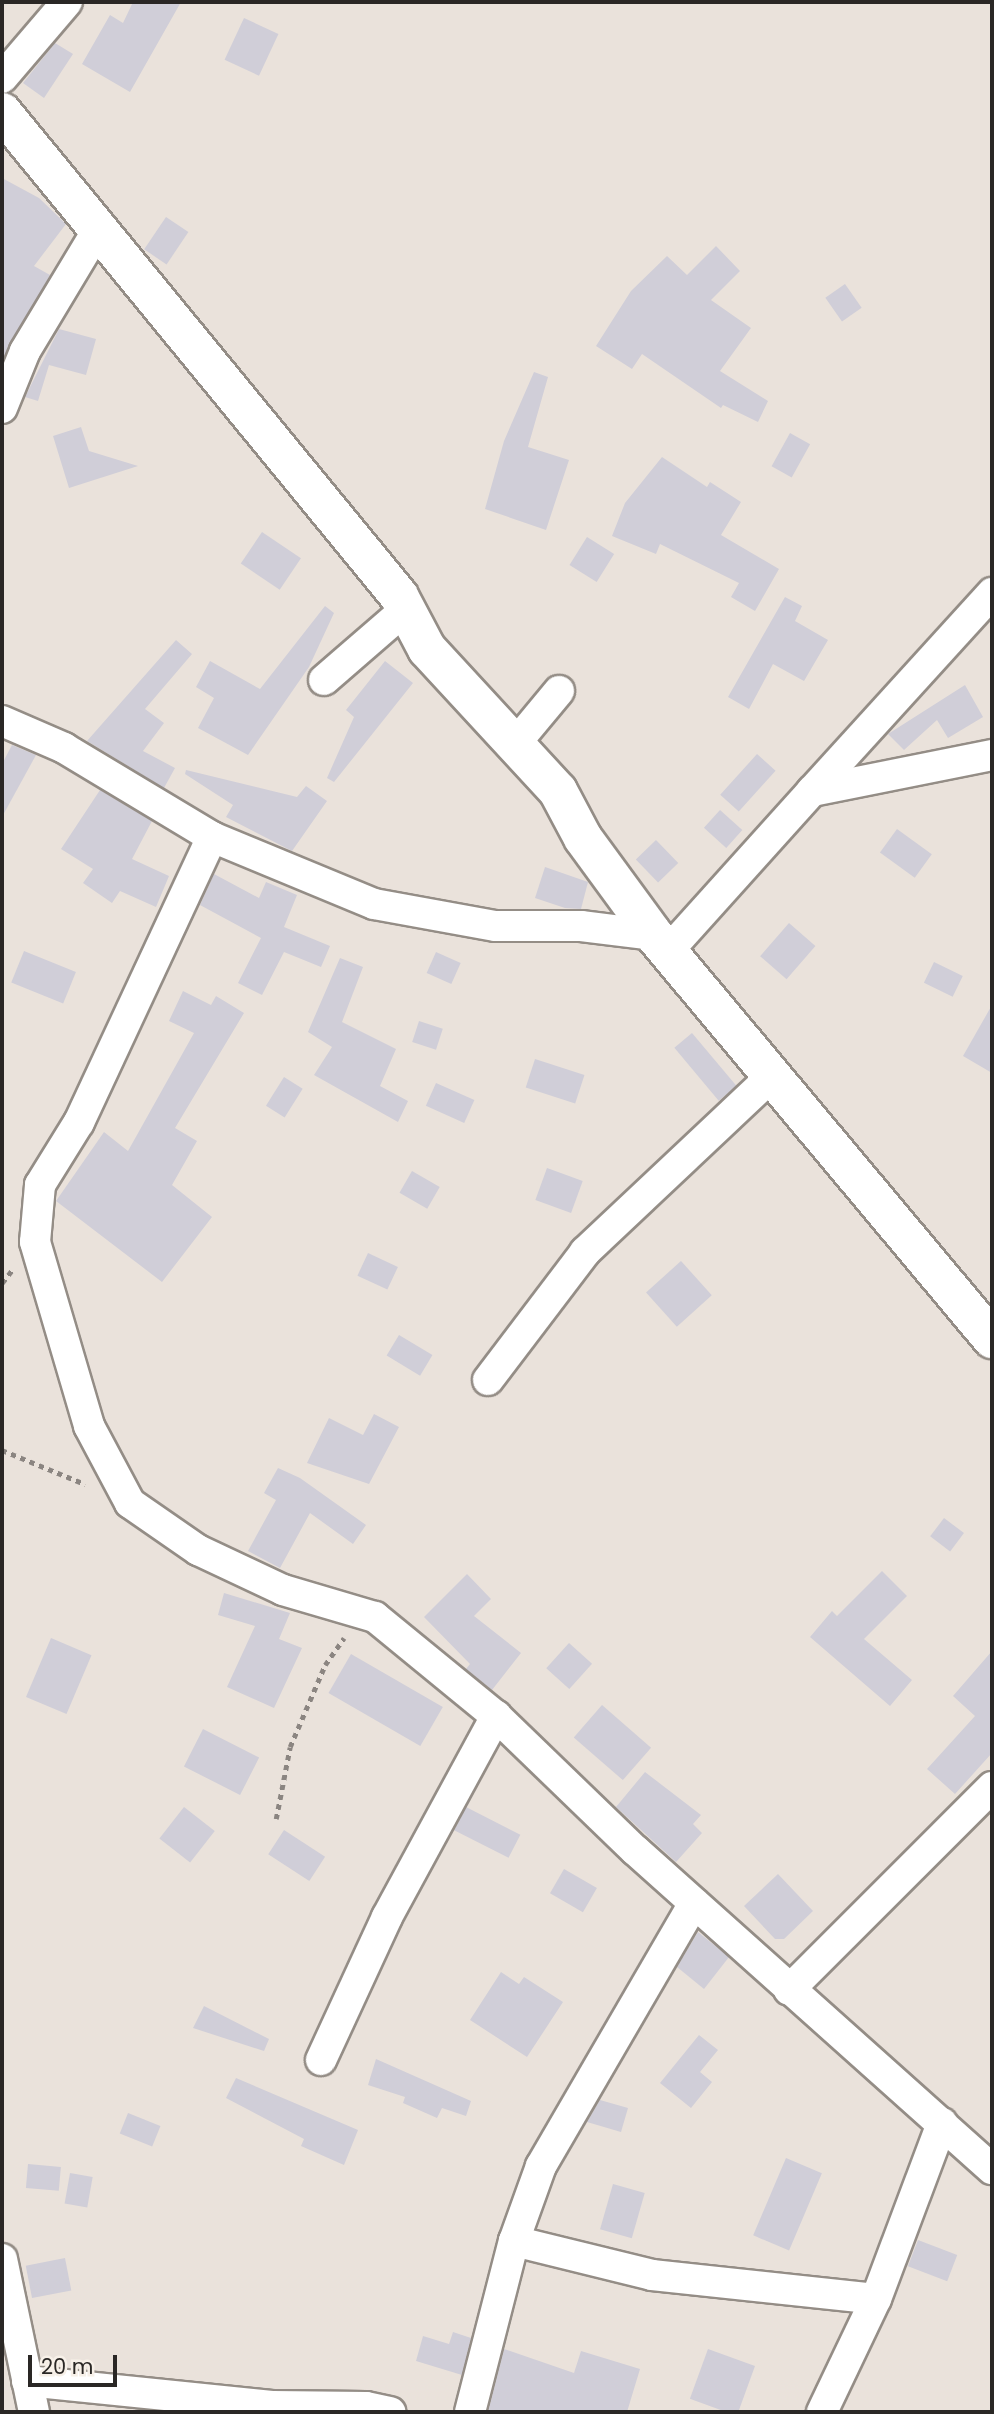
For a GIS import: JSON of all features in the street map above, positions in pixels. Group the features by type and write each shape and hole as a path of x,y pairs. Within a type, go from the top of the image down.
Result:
{"street":[{"path":"2,78 66,2"},
{"path":"2,112 100,226 406,609 427,649 558,791 583,838 661,943 992,1339"},
{"path":"2,408 25,351 100,226"},
{"path":"661,943 812,791 992,593"},
{"path":"324,680 406,609"},
{"path":"515,744 559,691"},
{"path":"2,721 64,748 212,837 374,904 495,926 581,926 661,943"},
{"path":"812,791 992,755"},
{"path":"212,837 79,1122 40,1185 35,1242 89,1426 131,1503 198,1550 283,1590 375,1617 496,1716 789,1990 992,2169"},
{"path":"488,1380 585,1252 771,1077"},
{"path":"321,2060 387,1917 496,1716"},
{"path":"789,1990 992,1787"},
{"path":"470,2412 514,2241 541,2166 694,1903"},
{"path":"822,2412 876,2299 942,2123"},
{"path":"514,2241 652,2275 876,2299"},
{"path":"2,2259 34,2412"},
{"path":"27,2381 272,2406 366,2407 390,2412"}],"path":[{"path":"2,1450 131,1503"},
{"path":"276,1819 290,1747 325,1665 360,1613"}],"building":[{"path":"133,2 181,2 130,92 82,64 110,15 123,23"},
{"path":"244,18 278,34 259,76 225,60"},
{"path":"55,43 73,54 44,98 23,83"},
{"path":"2,178 39,198 66,224 34,266 50,275 2,362"},
{"path":"166,217 188,232 167,264 144,249"},
{"path":"716,246 740,271 711,300 751,328 720,371 768,401 758,422 723,405 721,408 642,354 632,369 596,346 631,291 667,256 687,275"},
{"path":"845,284 862,308 842,322 825,298"},
{"path":"59,329 96,339 86,375 49,365 38,401 25,397"},
{"path":"534,372 548,377 528,447 569,460 546,530 485,509 504,441"},
{"path":"81,427 89,451 138,466 69,488 53,436"},
{"path":"790,433 810,444 792,477 772,466"},
{"path":"662,457 707,487 710,482 741,502 721,535 779,569 755,611 731,597 739,583 660,544 656,554 612,536 625,503"},
{"path":"262,532 301,558 280,590 241,564"},
{"path":"587,537 614,554 597,582 570,565"},
{"path":"785,597 802,606 795,621 828,640 804,681 773,664 749,709 728,697"},
{"path":"325,606 334,613 309,667 248,755 198,728 214,698 196,687 210,661 260,689"},
{"path":"176,640 192,654 145,709 164,723 143,751 175,768 164,788 87,741"},
{"path":"385,661 413,683 334,782 327,778 354,717 346,710"},
{"path":"965,685 983,717 948,738 937,720 904,750 888,734"},
{"path":"12,745 36,755 2,817 2,764"},
{"path":"757,754 776,771 739,812 720,795"},
{"path":"186,770 297,797 306,786 327,801 292,851 226,817 233,805 185,774"},
{"path":"100,790 152,821 132,859 169,876 156,907 120,891 112,903 83,883 93,869 61,849"},
{"path":"720,810 742,830 726,848 704,828"},
{"path":"897,829 932,854 915,878 880,852"},
{"path":"656,840 678,863 658,882 636,859"},
{"path":"545,867 588,882 581,909 565,908 535,898"},
{"path":"214,874 259,898 266,882 297,895 284,927 330,946 321,967 284,952 262,995 238,983 261,938 200,905"},
{"path":"789,923 815,946 787,979 760,956"},
{"path":"24,951 76,972 63,1004 11,983"},
{"path":"436,952 461,963 451,984 427,973"},
{"path":"340,958 363,967 342,1022 396,1049 380,1086 408,1101 398,1122 314,1075 332,1047 308,1032"},
{"path":"934,962 963,976 953,997 924,983"},
{"path":"183,991 211,1005 216,996 244,1013 175,1128 197,1141 172,1185 212,1217 162,1282 56,1201 104,1132 128,1151 194,1033 169,1021"},
{"path":"992,1005 992,1073 963,1056"},
{"path":"419,1021 443,1029 436,1050 412,1042"},
{"path":"692,1033 736,1086 719,1101 674,1048"},
{"path":"535,1059 584,1075 575,1104 526,1088"},
{"path":"284,1077 303,1089 285,1117 266,1106"},
{"path":"436,1083 474,1100 464,1123 426,1106"},
{"path":"547,1168 583,1181 571,1213 535,1200"},
{"path":"412,1171 440,1187 427,1209 400,1193"},
{"path":"368,1253 398,1267 387,1290 357,1276"},
{"path":"681,1261 712,1295 677,1327 646,1292"},
{"path":"399,1335 432,1355 420,1376 387,1356"},
{"path":"374,1414 399,1427 369,1484 307,1463 329,1418 363,1435"},
{"path":"278,1468 300,1478 366,1525 353,1544 310,1513 280,1568 248,1551 276,1500 264,1493"},
{"path":"944,1518 964,1533 950,1551 930,1536"},
{"path":"882,1571 907,1596 864,1639 912,1680 890,1706 810,1637 832,1611 837,1616"},
{"path":"467,1574 491,1599 474,1616 521,1653 492,1690 466,1669 470,1664 424,1617"},
{"path":"224,1593 290,1613 279,1639 302,1648 274,1708 227,1687 255,1626 218,1615"},
{"path":"51,1638 92,1655 66,1714 26,1697"},
{"path":"569,1643 592,1664 569,1689 546,1668"},
{"path":"992,1651 992,1753 955,1794 927,1769 975,1716 953,1696"},
{"path":"351,1654 443,1707 420,1746 328,1693"},
{"path":"602,1705 651,1748 623,1780 574,1737"},
{"path":"203,1729 259,1758 240,1795 184,1766"},
{"path":"645,1772 701,1815 693,1824 702,1833 676,1862 616,1807"},
{"path":"184,1807 215,1831 190,1863 159,1839"},
{"path":"466,1807 520,1835 509,1858 454,1830"},
{"path":"284,1830 325,1857 309,1881 268,1854"},
{"path":"564,1869 597,1888 583,1912 550,1893"},
{"path":"778,1874 813,1911 784,1939 775,1939 744,1906"},
{"path":"698,1932 729,1957 704,1989 677,1967"},
{"path":"501,1972 519,1984 524,1977 563,2002 527,2057 470,2020"},
{"path":"204,2006 269,2039 264,2051 193,2028"},
{"path":"699,2035 718,2050 700,2072 712,2082 691,2108 660,2083"},
{"path":"376,2059 471,2101 466,2116 442,2108 437,2118 403,2103 405,2097 368,2085"},
{"path":"236,2078 358,2130 344,2165 301,2146 304,2139 226,2098"},
{"path":"600,2100 628,2108 621,2132 587,2122"},
{"path":"128,2113 160,2126 152,2147 120,2133"},
{"path":"786,2158 822,2173 789,2251 753,2235"},
{"path":"28,2164 61,2167 59,2191 26,2188"},
{"path":"70,2173 93,2177 87,2208 65,2204"},
{"path":"613,2184 645,2193 632,2238 600,2229"},
{"path":"918,2240 957,2255 947,2281 908,2266"},
{"path":"65,2258 71,2290 32,2298 26,2266"},
{"path":"453,2332 471,2338 462,2375 416,2361 423,2336 449,2344"},
{"path":"504,2349 574,2373 581,2351 640,2369 627,2412 488,2412"},
{"path":"708,2349 755,2366 738,2412 726,2412 690,2399"}]}
